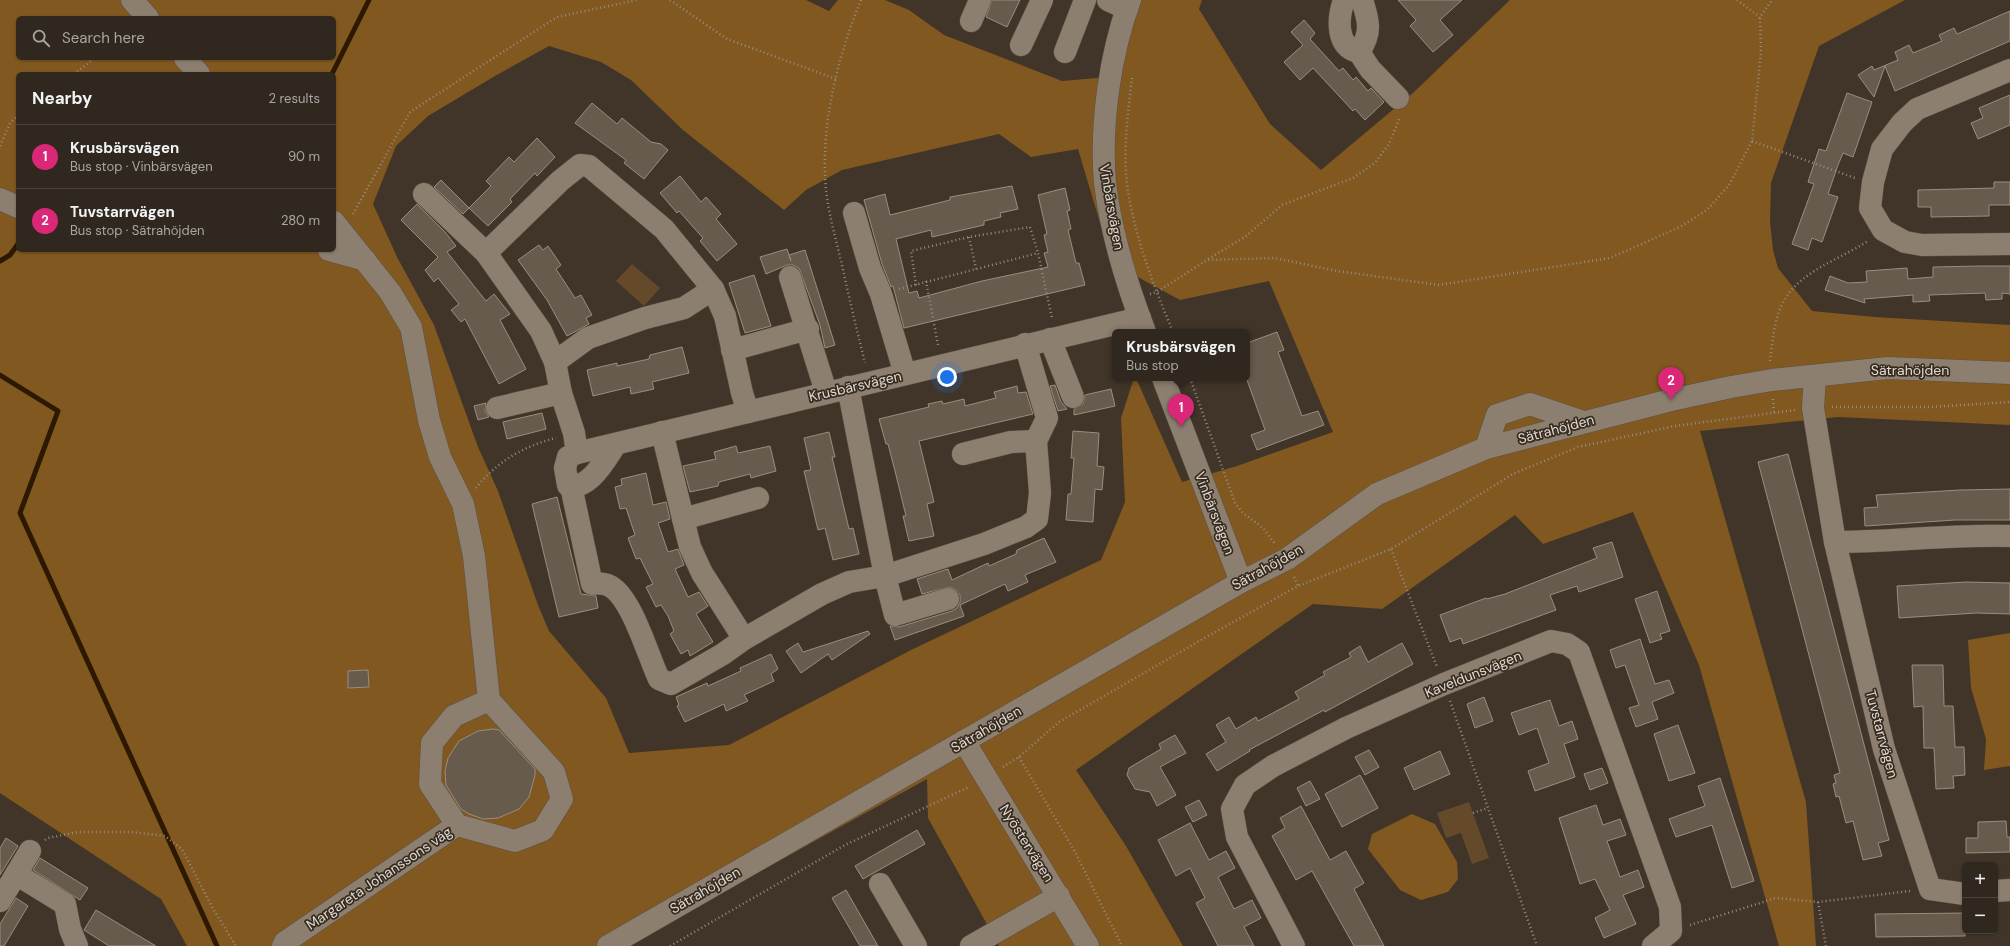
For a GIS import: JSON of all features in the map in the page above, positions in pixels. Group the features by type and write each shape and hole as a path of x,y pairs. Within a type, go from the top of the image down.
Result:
{"street":[{"path":"132,0 146,16"},
{"path":"971,21 980,0"},
{"path":"1021,45 1042,0"},
{"path":"1065,52 1085,0"},
{"path":"1344,0 1339,14 1339,28 1344,43 1354,51 1359,52 1370,69 1398,98"},
{"path":"1359,52 1366,41 1368,29 1368,17 1362,0"},
{"name":"Vinbärsvägen","path":"1121,3 1109,77 1104,153 1106,183 1111,219 1120,254 1143,325"},
{"path":"187,60 197,72"},
{"path":"2010,70 1917,109 1902,123 1882,149 1873,182 1870,208 1883,230 1905,242 1922,245 2010,244"},
{"path":"486,253 560,181 580,165 589,166 664,229 713,289 725,316 742,393 748,412"},
{"path":"424,194 486,253 541,331 556,362 561,393 574,433 577,453 568,456 565,468 568,485 571,486 592,584 601,583 610,586 627,605 659,680 671,684 723,654 744,639 822,594 849,582 885,576 984,544 1026,527 1036,519 1040,493 1036,441 1047,418 1025,344"},
{"path":"0,199 16,206"},
{"path":"854,213 870,268 881,294 905,374"},
{"path":"339,227 390,292 411,327 429,420 440,457 463,504 474,556 489,700"},
{"path":"336,252 365,260"},
{"path":"790,276 808,329 826,392"},
{"path":"556,362 588,338 645,318 684,308 713,289"},
{"name":"Krusbärsvägen","path":"577,453 1025,344 1051,328 1143,325"},
{"path":"1051,328 1073,397"},
{"path":"732,350 808,329"},
{"name":"Sätrahöjden","path":"608,946 1241,582 1287,559 1377,494 1486,448 1583,422 1731,387 1772,380 1888,368 2010,373"},
{"name":"Tuvstarrvägen","path":"1815,376 1813,408 1836,542 1884,749 1930,889"},
{"name":"Vinbärsvägen","path":"1164,381 1241,582"},
{"path":"848,387 885,576 895,615 948,599"},
{"path":"497,408 561,393"},
{"path":"1486,448 1497,415 1530,404 1583,422"},
{"path":"662,432 690,547 702,573 744,639"},
{"path":"963,454 1011,442 1036,441"},
{"path":"571,486 575,487 584,484 590,479 616,444"},
{"path":"683,519 758,498"},
{"path":"1836,542 1871,542 1975,535 2010,536"},
{"name":"Kaveldunsvägen","path":"1294,946 1236,837 1232,809 1245,785 1279,762 1346,728 1444,684 1551,641 1567,644 1579,652 1670,907 1671,931"},
{"name":"Margareta Johanssons väg","path":"489,700 554,772 562,799 543,830 515,841 457,825 430,784 432,743 454,716 489,700"},
{"name":"Nyöstervägen","path":"964,741 1088,946"},
{"name":"Margareta Johanssons väg","path":"283,946 285,942 457,825"},
{"path":"0,901 30,851"},
{"path":"16,874 66,904 70,929 77,946"},
{"path":"880,884 916,946"},
{"path":"1930,889 1962,894"},
{"path":"1998,891 2010,890"},
{"path":"971,946 1059,896"},
{"path":"1653,946 1671,931"}],"path":[{"path":"339,227 410,112 556,17 637,0"},
{"path":"670,0 726,39 836,79"},
{"path":"861,0 852,22 836,79 828,126 826,190 832,227 865,363"},
{"path":"1737,0 1760,17"},
{"path":"1207,260 1275,258 1337,271 1439,285 1610,258 1680,227 1707,210 1729,185 1752,142 1761,52 1760,17 1772,0"},
{"path":"77,72 92,60"},
{"path":"1132,72 1126,133 1128,184 1144,260 1172,329"},
{"path":"1157,292 1245,237 1282,206 1352,178 1374,163 1389,144 1398,121 1405,110 1398,98"},
{"path":"0,146 10,122 16,118"},
{"path":"1752,142 1847,176 1873,182"},
{"path":"916,285 911,251 969,237 1030,227 1038,253 1051,328"},
{"path":"1774,413 1772,380 1769,365 1777,317 1789,291 1806,275 1858,248 1883,230"},
{"path":"969,237 976,269"},
{"path":"881,294 926,281 1038,253"},
{"path":"926,281 938,345"},
{"path":"1191,381 1235,503 1244,514 1263,528 1287,559 1298,586"},
{"path":"670,946 845,846 986,778 1019,757 1059,722 1298,586 1391,549 1513,474 1578,447 1675,426 1813,408 1931,406 2010,402"},
{"path":"1391,549 1444,684 1537,946"},
{"path":"1019,757 1074,850 1122,946"},
{"path":"1473,813 1488,808"},
{"path":"30,851 48,838 78,832 131,832 165,836 182,849 212,907 236,946"},
{"path":"1671,931 1776,898 1818,902 1930,889"},
{"path":"1818,902 1826,946"}],"shaded area":[{"path":"0,0 806,0 829,11 838,0 885,0 909,10 944,35 1062,81 1109,77 1135,0 1202,0 1199,9 1270,124 1321,170 1414,92 1510,0 1905,0 1819,46 1771,183 1770,221 1773,250 1778,268 1812,311 1875,317 2010,325 2010,425 1838,417 1700,431 1806,802 1816,946 1779,946 1699,665 1633,512 1543,544 1515,515 1382,609 1313,604 1076,770 1126,846 1183,946 999,946 928,818 927,779 625,946 187,946 161,899 0,793","holes":["549,46 601,62 631,80 683,130 784,210 806,190 842,170 999,134 1031,157 1078,149 1112,263 1180,300 1269,281 1333,432 1237,466 1182,482 1137,381 1133,381 1121,418 1125,502 1101,560 911,650 729,745 629,753 606,698 549,631 538,605 498,491 478,447 434,325 397,257 373,204 396,146 428,116"]},
{"path":"632,264 660,288 644,306 616,281"},
{"path":"2010,633 2010,766 1984,770 1986,739 1971,688 1968,640"},
{"path":"1469,802 1489,858 1472,864 1461,833 1446,838 1437,813"},
{"path":"1412,814 1435,824 1457,862 1458,879 1448,892 1421,900 1400,890 1368,849 1372,834"}],"building":[{"path":"992,0 1020,0 1007,27 986,17"},
{"path":"1398,0 1462,0 1440,20 1453,35 1433,52 1410,26 1416,20"},
{"path":"2010,11 2010,41 1895,91 1885,66 1874,97 1858,75 1872,66 1874,70 1898,60 1895,52 1909,45 1913,53 1942,41 1939,35 1954,28 1957,34"},
{"path":"1304,20 1315,33 1310,39 1339,71 1343,68 1353,80 1356,77 1368,91 1371,88 1384,102 1365,120 1355,109 1353,111 1313,68 1300,80 1284,62 1303,45 1291,32"},
{"path":"1847,93 1872,102 1853,157 1843,153 1838,165 1828,194 1838,197 1822,242 1812,238 1808,250 1792,244 1814,184 1808,182 1819,149 1826,151"},
{"path":"2010,95 2010,125 1978,139 1971,123 1983,118 1979,108"},
{"path":"592,103 617,124 622,118 651,142 661,144 668,150 644,179 624,163 626,160 575,123"},
{"path":"537,138 555,157 537,176 535,173 510,199 512,202 488,226 469,208 491,186 486,181 509,157 514,162"},
{"path":"680,176 701,202 706,197 721,214 716,219 737,244 717,261 700,241 703,238 679,211 677,213 660,193"},
{"path":"441,180 469,208 463,214 434,187"},
{"path":"1994,182 2010,182 2010,205 1989,205 1989,216 1931,217 1931,207 1918,207 1918,190 1994,188"},
{"path":"1012,186 1018,209 1000,213 1001,217 984,221 984,225 932,237 931,230 896,239 909,293 917,291 919,298 982,281 1048,267 1044,253 1048,252 1044,235 1047,234 1038,195 1065,188 1070,210 1067,211 1071,229 1068,230 1076,263 1079,263 1085,285 904,328 893,286 891,287 882,264 864,200 885,194 890,215 950,200 950,197"},
{"path":"417,204 445,232 456,246 447,252 486,301 494,294 510,314 500,320 526,369 499,384 465,319 461,322 451,310 459,304 438,278 434,282 425,270 438,257 401,220"},
{"path":"539,245 543,250 548,246 561,265 556,269 575,298 581,295 592,315 586,318 589,324 567,336 547,300 518,260"},
{"path":"787,249 789,255 805,250 835,345 825,348 820,325 799,268 793,265 787,265 766,274 760,257"},
{"path":"2010,266 2010,294 2002,293 2002,299 1986,300 1985,293 1929,295 1930,301 1913,302 1913,295 1864,299 1865,303 1825,290 1830,276 1848,283 1867,282 1866,271 1907,268 1908,279 1933,277 1933,267"},
{"path":"754,275 771,326 745,333 729,283"},
{"path":"1277,332 1284,350 1278,352 1302,416 1318,411 1324,425 1257,450 1251,435 1265,430 1247,381 1250,381 1250,342"},
{"path":"682,347 689,373 652,382 654,389 631,394 630,387 593,396 587,370 617,363 617,366 649,359 650,355"},
{"path":"1055,385 1061,402 1067,409 1058,411 1050,386"},
{"path":"1017,386 1018,393 1026,392 1033,414 919,441 934,502 927,504 934,536 909,541 903,516 906,516 896,475 888,444 886,444 879,419 929,407 928,404 942,401 943,404 964,399 965,406 996,398 994,392"},
{"path":"1111,389 1115,406 1074,415 1074,409 1083,404 1085,395"},
{"path":"486,403 485,411 489,417 478,420 474,406"},
{"path":"542,413 546,429 507,439 503,422"},
{"path":"1073,431 1099,433 1097,466 1104,467 1102,490 1095,489 1093,522 1066,520 1068,494 1071,494 1074,458 1071,458"},
{"path":"829,432 835,457 832,457 849,529 853,528 859,554 833,560 825,528 818,530 804,471 811,470 804,438"},
{"path":"736,446 738,453 770,446 776,471 751,478 750,474 719,482 718,486 690,492 683,466 716,459 714,452"},
{"path":"1788,454 1889,840 1878,843 1882,856 1863,860 1853,821 1846,823 1839,796 1836,797 1833,784 1836,783 1834,775 1840,773 1758,462"},
{"path":"646,473 653,505 666,502 670,519 658,523 668,552 678,549 684,565 675,569 688,597 699,592 708,606 696,614 713,642 690,656 688,650 681,654 670,634 674,631 668,616 661,605 656,607 646,587 653,584 640,558 636,559 628,538 635,535 626,508 620,509 615,487 622,485 621,479"},
{"path":"2010,489 2010,520 1955,520 1865,526 1864,508 1878,507 1876,495 1960,490"},
{"path":"557,497 581,594 596,596 598,608 559,617 532,504"},
{"path":"1044,538 1056,562 1025,575 1028,582 1008,591 1005,584 960,605 964,616 895,640 890,626 899,627 952,611 957,608 960,602 960,595 956,590 950,587 922,594 917,579 948,569 952,580 988,563 989,566 1016,554 1017,550"},
{"path":"1612,542 1623,577 1579,592 1577,586 1550,595 1556,610 1463,644 1461,638 1450,642 1440,615 1486,598 1505,594 1597,558 1593,548"},
{"path":"1967,582 2010,583 2010,614 1976,613 1899,618 1897,586"},
{"path":"1657,591 1670,631 1660,634 1662,639 1650,643 1635,599"},
{"path":"868,631 870,634 832,660 828,654 801,673 786,651 798,643 803,652"},
{"path":"1640,639 1655,684 1669,680 1674,693 1652,702 1658,719 1636,727 1629,708 1639,705 1625,665 1616,668 1610,650"},
{"path":"1402,643 1413,664 1325,712 1324,710 1249,750 1250,751 1217,771 1206,754 1226,742 1216,725 1229,717 1236,729 1256,717 1258,721 1299,699 1295,692 1325,675 1323,672 1351,657 1349,653 1360,646 1368,662"},
{"path":"771,654 778,669 771,674 774,681 744,695 748,701 726,711 724,704 685,722 677,706 679,705 676,697 707,683 708,686 741,671 740,668"},
{"path":"1912,665 1943,665 1944,706 1953,706 1955,747 1964,747 1965,775 1953,776 1954,788 1936,789 1934,748 1924,748 1923,706 1914,707"},
{"path":"368,670 369,687 348,688 348,671"},
{"path":"1484,697 1493,721 1475,728 1467,704"},
{"path":"1550,700 1559,726 1572,721 1578,739 1564,744 1575,777 1535,791 1528,771 1549,763 1537,728 1519,735 1511,713"},
{"path":"1678,725 1695,773 1669,781 1654,734"},
{"path":"493,729 499,730 535,769 535,775 529,797 519,809 498,818 483,819 469,814 461,809 446,785 445,771 448,758 459,741 478,731"},
{"path":"1175,735 1186,753 1160,767 1176,795 1157,806 1150,792 1135,789 1127,775 1129,768 1161,749 1159,744"},
{"path":"1369,750 1379,767 1365,775 1355,757"},
{"path":"1440,751 1450,774 1414,790 1404,768"},
{"path":"1602,768 1608,783 1590,790 1584,774"},
{"path":"1360,775 1378,808 1342,827 1325,794"},
{"path":"1720,778 1754,881 1732,888 1712,825 1676,837 1669,819 1705,806 1698,786"},
{"path":"1310,781 1320,799 1306,806 1297,788"},
{"path":"1199,800 1207,815 1193,822 1185,807"},
{"path":"1596,805 1603,825 1620,819 1626,835 1607,841 1620,877 1638,870 1644,887 1623,895 1636,924 1604,938 1595,918 1610,910 1595,879 1580,884 1559,818"},
{"path":"1301,806 1330,860 1346,851 1364,883 1354,889 1384,946 1354,946 1312,871 1296,880 1272,836 1285,828 1280,818"},
{"path":"2006,821 2007,837 2010,837 2010,852 1966,853 1966,838 1978,838 1978,822"},
{"path":"1190,823 1209,860 1226,851 1235,868 1218,877 1234,909 1252,900 1261,918 1244,927 1254,946 1218,946 1196,903 1205,898 1190,868 1176,876 1158,840"},
{"path":"917,830 925,844 863,879 855,866"},
{"path":"6,838 18,846 0,875 0,848"},
{"path":"40,858 88,888 80,900 33,870"},
{"path":"846,890 878,946 860,946 832,898"},
{"path":"16,898 28,906 4,946 0,946 0,924"},
{"path":"96,910 156,946 109,946 84,930"},
{"path":"1962,913 1962,934 1965,934 1965,936 1876,937 1875,914"}],"waterway":[{"path":"333,72 369,0"},
{"path":"0,261 10,255 16,247"},
{"path":"0,375 58,411 20,513 217,946"}],"place":[{"name":"Tuvstarrvägen","path":"1671,400"},
{"name":"Krusbärsvägen","path":"1181,427"}]}
